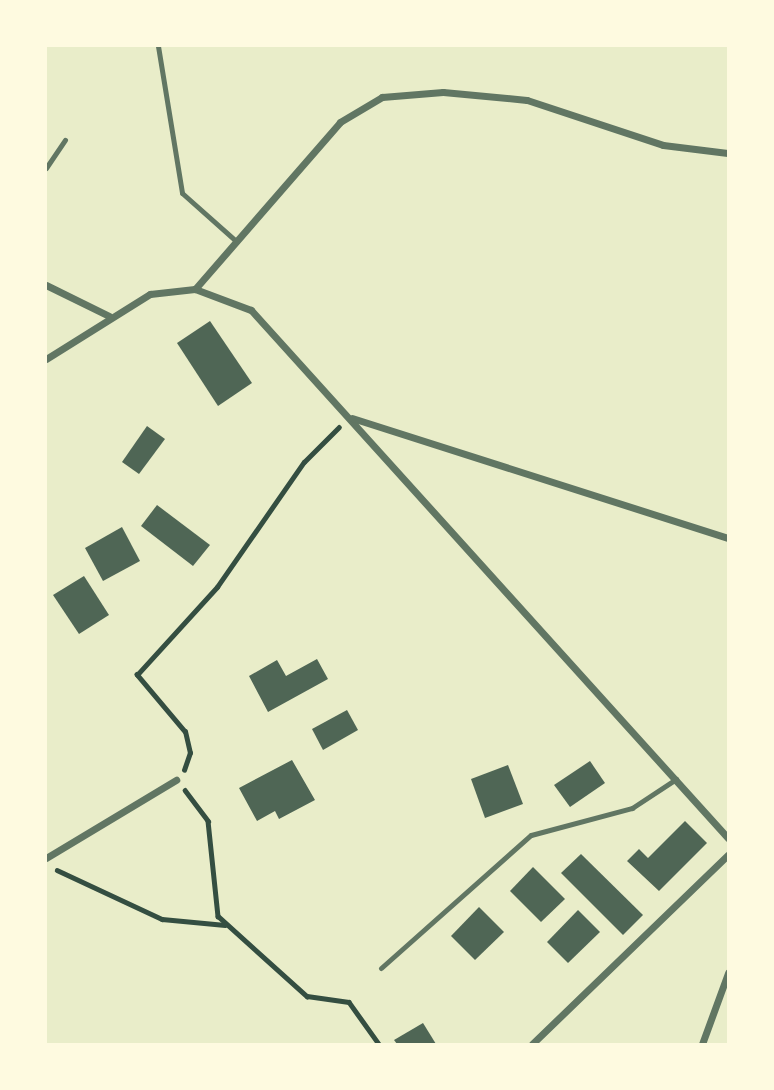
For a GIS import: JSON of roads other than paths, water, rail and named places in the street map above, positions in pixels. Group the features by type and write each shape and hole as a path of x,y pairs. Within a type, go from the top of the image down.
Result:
{"street":[{"path":"195,289 340,122 382,97 409,92 527,100 663,145 729,153"},
{"path":"46,285 109,316"},
{"path":"46,359 109,316 150,294 195,289 251,310 729,838"},
{"path":"351,418 729,538"},
{"path":"46,858 176,780"},
{"path":"532,1045 729,855"},
{"path":"702,1045 729,973"}],"lane":[{"path":"158,46 182,193 236,241"},
{"path":"46,168 65,140"},
{"path":"381,968 520,842 632,808 676,779"}]}
